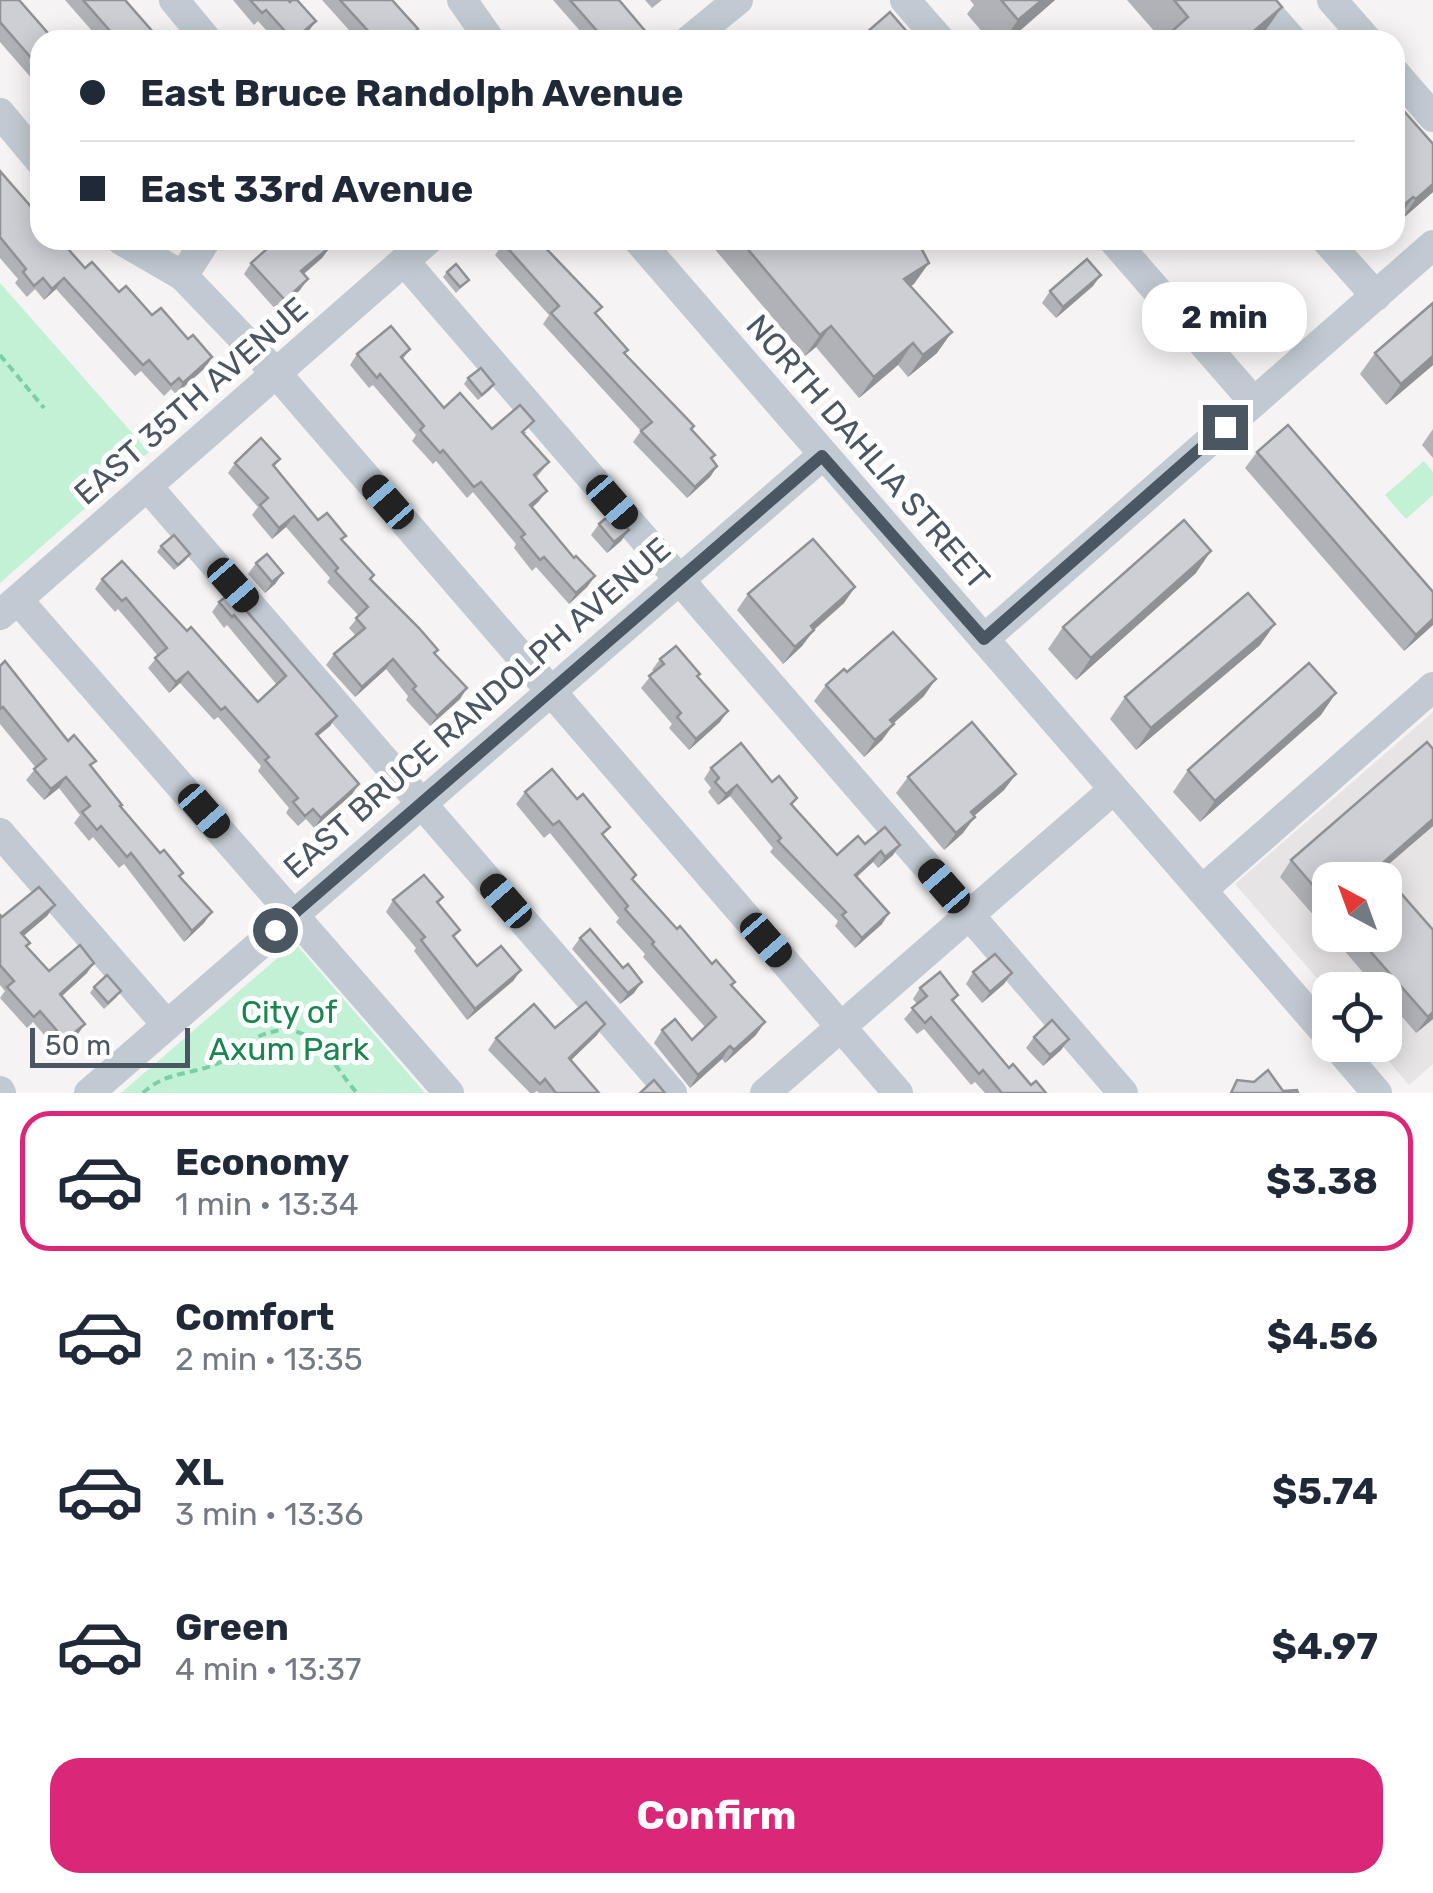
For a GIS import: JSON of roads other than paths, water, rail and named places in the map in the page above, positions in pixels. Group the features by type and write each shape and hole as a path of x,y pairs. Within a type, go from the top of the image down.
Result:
{"street":[{"path":"174,0 199,30"},
{"path":"462,0 483,30"},
{"path":"698,21 738,0"},
{"path":"905,0 931,30"},
{"path":"1257,0 1283,30"},
{"path":"1332,0 1358,30"},
{"path":"1405,85 1433,118"},
{"path":"0,113 30,149"},
{"path":"984,639 1433,246"},
{"path":"139,250 183,276 276,373 898,1093"},
{"path":"183,276 200,250"},
{"name":"EAST 35TH AVENUE","path":"9,607 417,250"},
{"name":"NORTH DAHLIA STREET","path":"647,250 1312,1017"},
{"path":"1122,250 1254,402"},
{"path":"1335,250 1376,296"},
{"path":"404,261 1123,1093"},
{"name":"EAST BRUCE RANDOLPH AVENUE","path":"89,1093 822,456"},
{"path":"148,486 672,1093"},
{"path":"9,607 294,914 448,1093"},
{"path":"1209,898 1433,687"},
{"path":"765,1093 1113,790"},
{"path":"0,833 167,1025"},
{"path":"1351,1062 1377,1093"}],"park label":[{"name":"City of Axum Park","path":"289,1030"}]}
